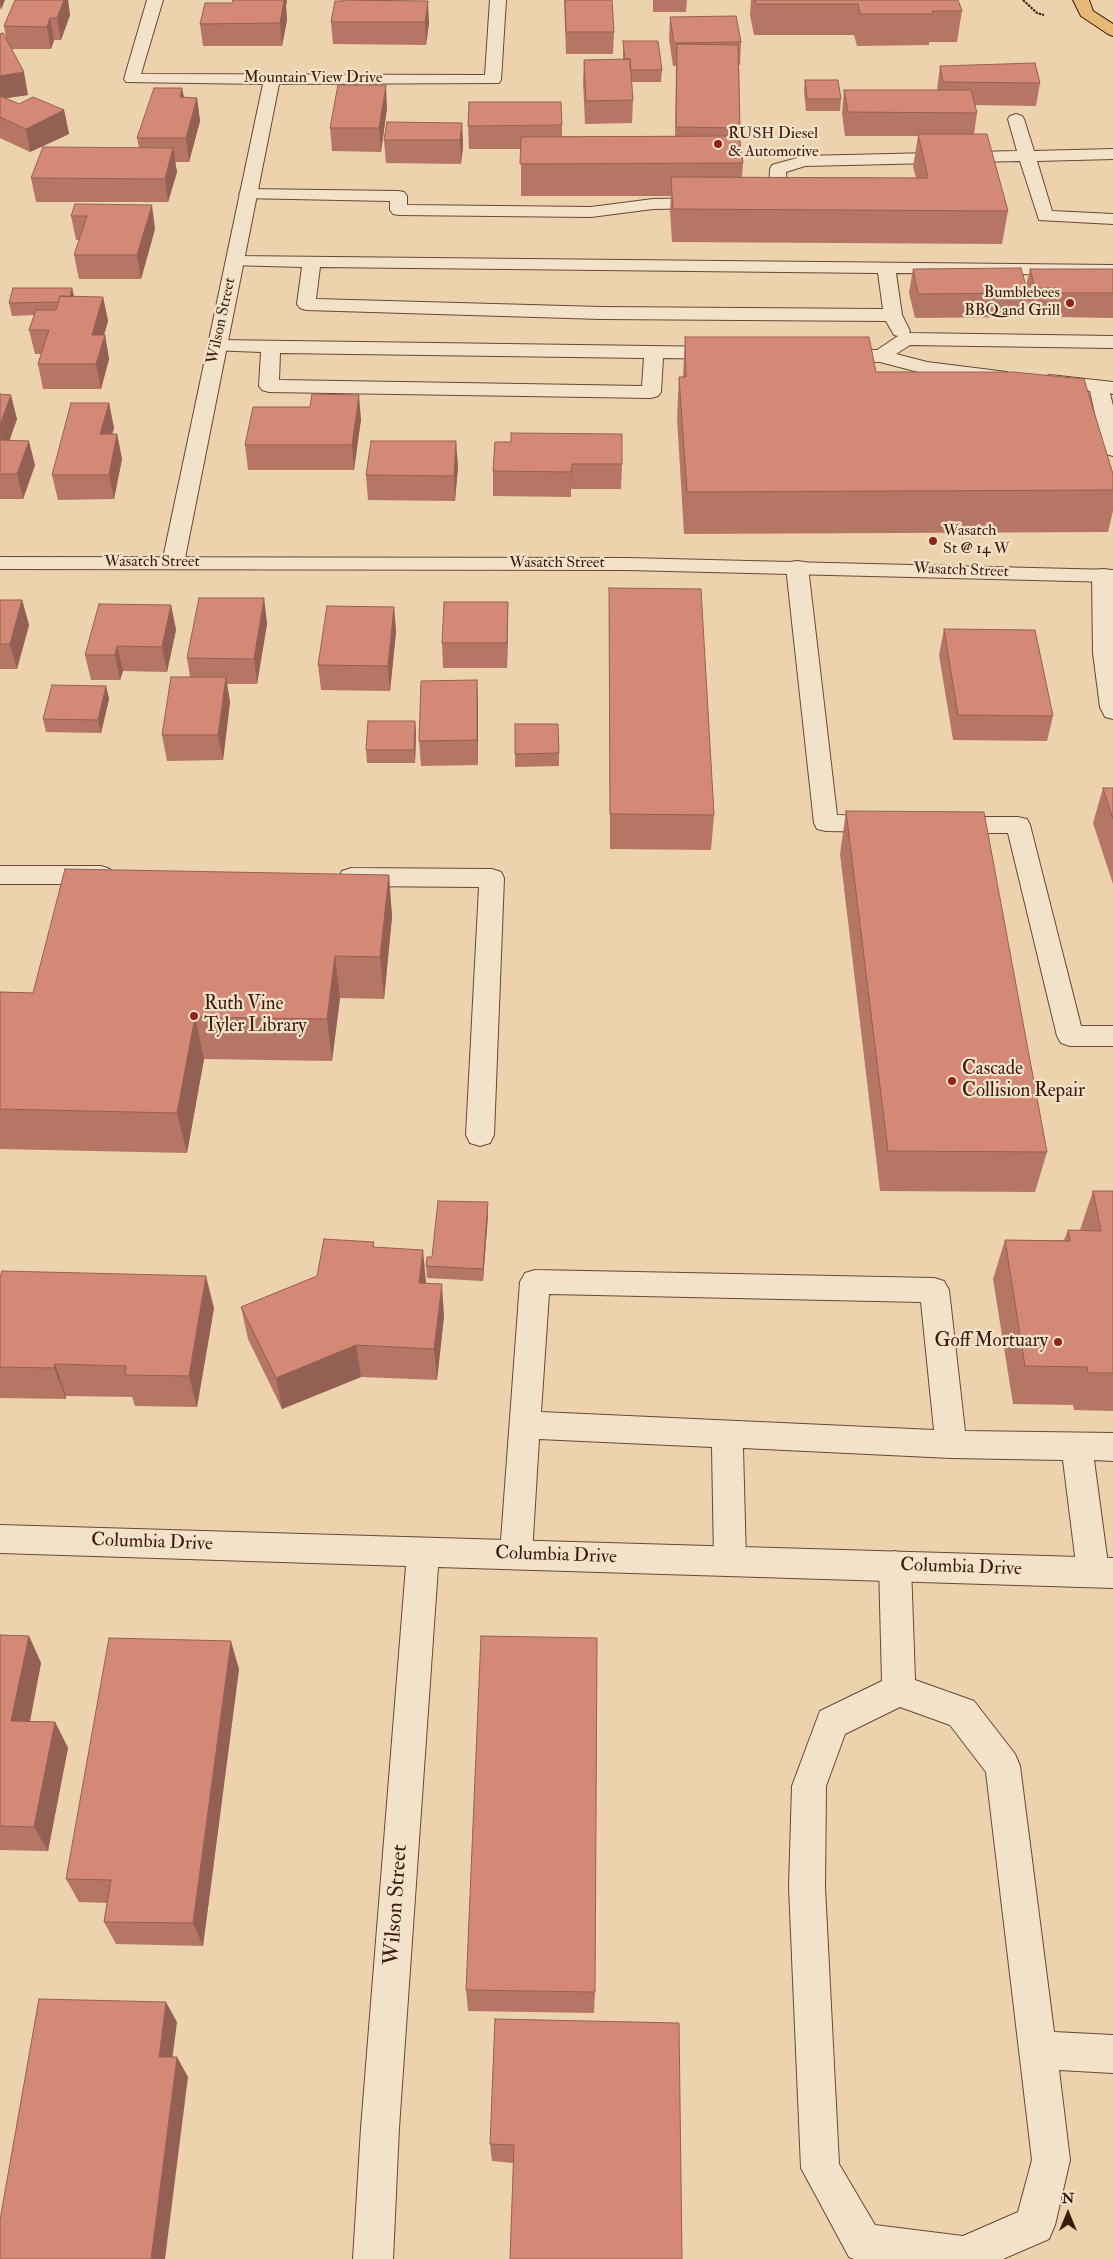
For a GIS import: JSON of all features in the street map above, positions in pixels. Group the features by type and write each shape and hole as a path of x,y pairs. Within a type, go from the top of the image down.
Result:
{"main road":[{"path":"1081,0 1086,13 1113,30"}],"street":[{"name":"Mountain View Drive","path":"156,0 132,79 493,80 498,0"},
{"name":"Wilson Street","path":"173,563 272,79"},
{"path":"1016,119 1046,216 1113,218"},
{"path":"749,203 778,203 778,168 804,161 1113,154"},
{"path":"248,194 398,196 399,210 591,212 653,204 721,203"},
{"path":"235,261 1113,270"},
{"path":"303,326 312,262"},
{"path":"886,268 893,315 906,339"},
{"path":"217,346 271,346 303,326 601,313 893,315"},
{"path":"601,313 603,352"},
{"path":"303,326 603,352 743,354"},
{"path":"881,356 906,339 1113,342"},
{"path":"271,346 269,386 651,392 654,352"},
{"path":"812,355 881,356 926,368 1106,387 1113,450"},
{"name":"Wasatch Street","path":"0,563 628,564 1108,576"},
{"path":"797,567 826,823 903,824"},
{"path":"1108,576 1104,653 1113,712"},
{"path":"932,824 1018,825 1070,1036 1113,1036"},
{"path":"0,875 128,876"},
{"path":"325,877 492,878 480,1135"},
{"path":"516,1554 535,1282 934,1290 951,1444"},
{"path":"525,1425 951,1444 1113,1446"},
{"path":"727,1434 730,1561"},
{"path":"1077,1446 1103,1572"},
{"name":"Columbia Drive","path":"0,1539 1103,1572"},
{"name":"Wilson Street","path":"373,2259 380,2128 423,1552"},
{"path":"895,1566 899,1690"},
{"path":"899,1690 962,1713 1002,1766 1051,2160 1035,2225 963,2256 863,2243 820,2168 807,1887 810,1786 832,1723 899,1690"},
{"path":"1037,2050 1113,2054"}],"path":[{"path":"1023,0 1037,13 1044,15"}],"building":[{"path":"15,0 64,0 57,18 50,18 47,27 4,26"},
{"path":"233,0 284,0 280,23 200,24 205,3 232,3"},
{"path":"565,0 612,0 614,32 566,32"},
{"path":"755,0 958,0 962,11 932,11 933,14 860,14 858,4 756,4"},
{"path":"335,1 428,1 425,22 331,22"},
{"path":"736,16 741,42 674,43 670,17"},
{"path":"3,33 24,72 0,76 0,34"},
{"path":"623,41 658,41 662,70 630,70 630,59 625,59"},
{"path":"677,44 738,45 740,128 676,127"},
{"path":"630,59 633,100 586,101 584,60"},
{"path":"1035,63 1040,83 943,82 940,66"},
{"path":"805,80 838,80 841,99 807,99"},
{"path":"338,85 386,85 379,128 330,128"},
{"path":"154,88 182,88 180,97 197,98 186,138 137,138"},
{"path":"844,90 971,90 977,113 848,112"},
{"path":"0,96 19,104 33,97 64,110 26,129 0,117"},
{"path":"469,102 561,102 562,125 468,126"},
{"path":"387,122 462,123 460,140 384,140"},
{"path":"918,134 987,134 1008,211 673,209 671,177 928,178"},
{"path":"739,136 743,163 520,164 521,137"},
{"path":"43,147 173,148 165,179 31,178"},
{"path":"75,204 152,205 137,255 74,255 87,216 71,216"},
{"path":"1021,268 1028,293 918,294 913,269"},
{"path":"1030,269 1113,269 1113,293 1059,293 1057,288 1035,288"},
{"path":"13,288 72,288 70,297 60,296 58,302 9,303"},
{"path":"60,296 103,297 92,335 105,335 96,364 38,364 49,330 29,330 36,310 56,310"},
{"path":"685,337 869,337 876,372 1013,372 1084,379 1113,474 1113,490 687,492 679,377 686,377"},
{"path":"0,394 11,395 0,425"},
{"path":"312,394 359,395 352,445 245,445 253,407 310,407"},
{"path":"71,403 109,403 100,434 117,434 109,475 52,475"},
{"path":"511,433 622,434 622,464 572,464 571,472 493,471 495,442 511,442"},
{"path":"0,440 29,441 17,474 0,474"},
{"path":"371,441 456,441 454,476 366,475"},
{"path":"609,588 701,589 714,815 610,814"},
{"path":"199,598 264,598 254,659 187,658"},
{"path":"0,600 22,600 10,644 0,644"},
{"path":"444,602 508,602 507,643 442,643"},
{"path":"99,604 171,605 162,647 117,646 115,655 85,655"},
{"path":"327,606 394,607 388,666 318,665"},
{"path":"944,629 1035,630 1053,716 958,715"},
{"path":"171,677 226,677 218,735 162,735"},
{"path":"477,680 477,740 419,741 421,681"},
{"path":"52,685 106,686 98,720 43,719"},
{"path":"368,721 415,721 414,750 366,750"},
{"path":"515,724 558,724 559,753 515,754"},
{"path":"1103,788 1113,788 1113,819"},
{"path":"846,811 984,812 1047,1152 888,1151"},
{"name":"Ruth Vine Tyler Library","path":"65,869 389,875 380,957 335,956 327,1019 195,1017 177,1113 0,1109 0,992 33,993"},
{"name":"Goff Mortuary","path":"1093,1191 1113,1191 1113,1373 1088,1373 1087,1367 1025,1366 1005,1240 1070,1241 1068,1230 1101,1231"},
{"path":"438,1201 488,1202 483,1269 426,1266 427,1257 432,1257"},
{"path":"324,1239 374,1242 373,1247 423,1250 419,1283 442,1284 434,1349 356,1345 276,1378 241,1307 317,1276"},
{"path":"2,1271 206,1276 189,1376 125,1375 126,1366 55,1364 54,1368 0,1367 0,1277"},
{"path":"0,1635 29,1636 11,1721 55,1722 34,1827 0,1826"},
{"path":"481,1636 597,1638 595,1992 466,1990"},
{"path":"109,1638 231,1641 193,1923 104,1922 111,1880 66,1879"},
{"path":"39,1999 166,2002 159,2057 177,2057 151,2259 0,2259 0,2220"},
{"path":"495,2019 679,2023 682,2259 510,2259 514,2145 490,2144"}],"place":[{"name":"RUSH Diesel & Automotive","path":"718,144"},
{"name":"Bumblebees BBQ and Grill","path":"1070,303"},
{"name":"Wasatch St @ 14 W","path":"933,541"},
{"name":"Ruth Vine Tyler Library","path":"194,1016"},
{"name":"Cascade Collision Repair","path":"952,1081"},
{"name":"Goff Mortuary","path":"1058,1342"}]}
